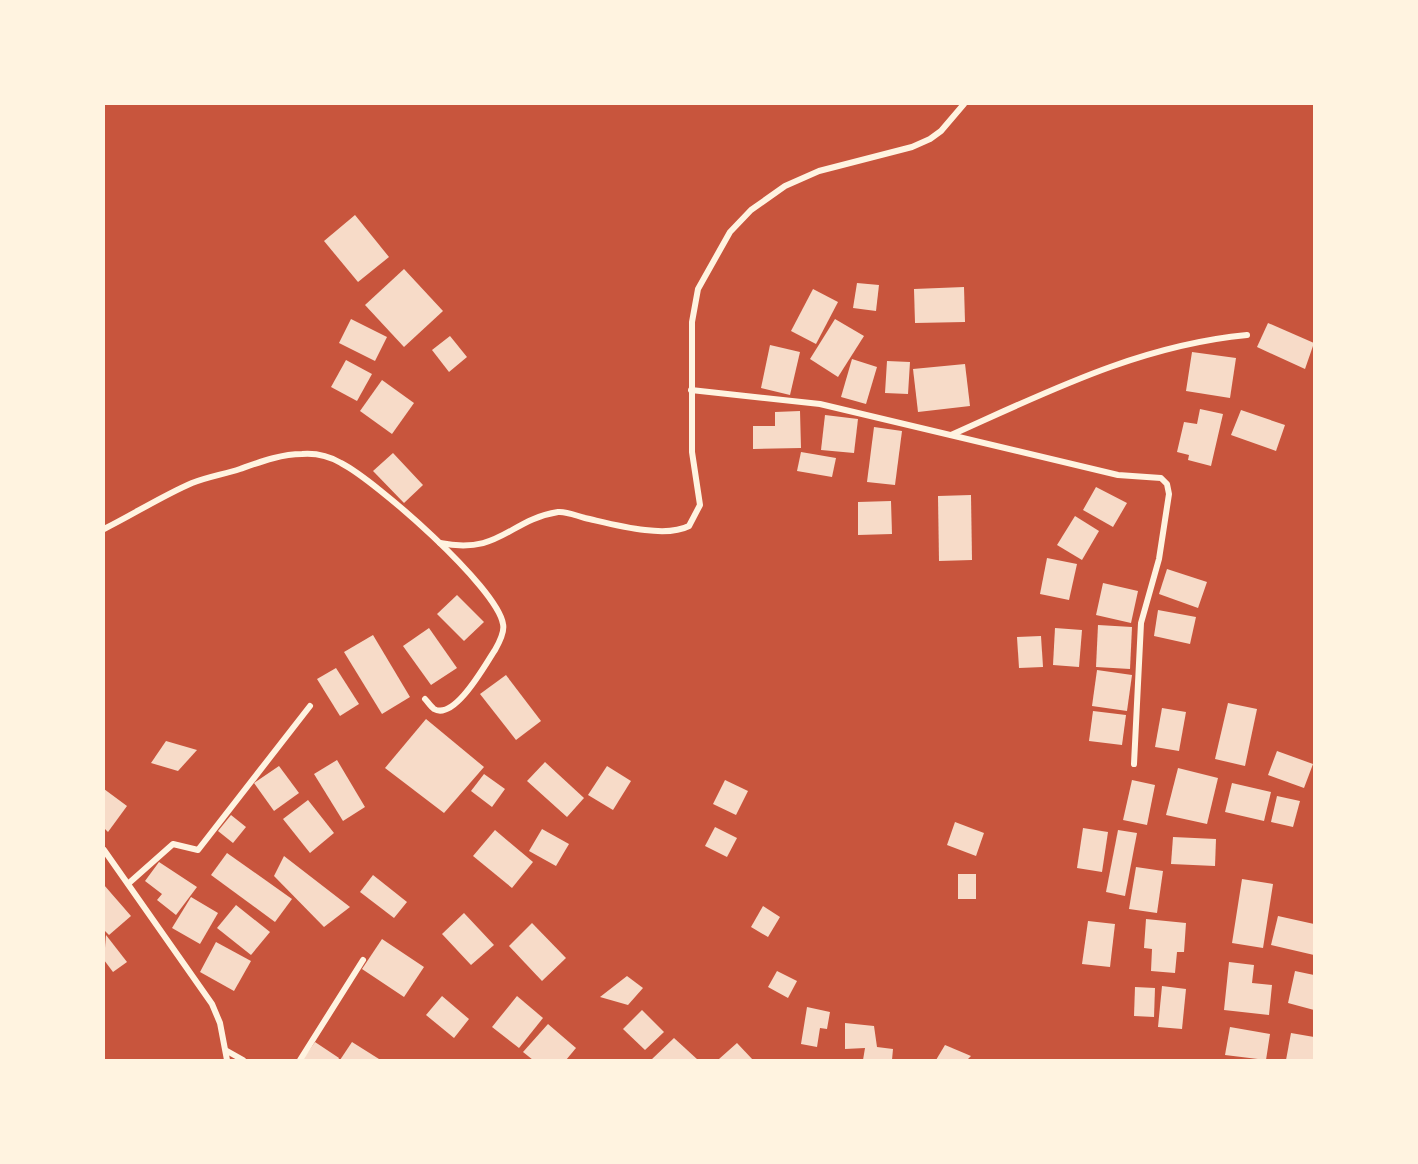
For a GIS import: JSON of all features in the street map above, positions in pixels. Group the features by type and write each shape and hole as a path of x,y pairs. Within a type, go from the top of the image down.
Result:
{"street":[{"path":"440,543 462,547 489,543 536,519 560,512 624,527 675,532 689,526 700,505 692,452 692,322 698,289 730,232 752,210 785,186 819,171 912,147 930,139 941,131 964,104"},
{"path":"950,435 1098,370 1203,340 1247,336"},
{"path":"692,390 820,404 1118,475 1161,478 1167,484 1169,494 1159,560 1141,623 1134,764"},
{"path":"104,529 194,482 272,458 301,453 320,455 342,463 370,483 440,543 495,604 504,630 476,680 456,704 442,711 434,709 425,699"},
{"path":"129,883 173,843 178,843 191,850 198,850 310,706"},
{"path":"104,850 212,1004 227,1060"},
{"path":"300,1060 363,960"},
{"path":"226,1051 243,1060"}],"building":[{"path":"355,215 389,257 358,282 324,241"},
{"path":"404,269 443,311 404,347 365,305"},
{"path":"857,283 879,285 876,311 853,308"},
{"path":"964,287 965,322 915,323 914,289"},
{"path":"813,289 838,302 816,344 791,331"},
{"path":"351,319 387,337 375,361 339,343"},
{"path":"835,319 864,336 838,377 810,359"},
{"path":"1268,323 1314,343 1305,369 1257,347"},
{"path":"450,336 467,357 449,372 432,350"},
{"path":"770,345 800,352 790,395 761,388"},
{"path":"1192,352 1236,358 1230,398 1186,391"},
{"path":"852,359 877,367 866,404 841,397"},
{"path":"346,360 372,374 357,401 331,387"},
{"path":"887,361 910,362 908,394 885,393"},
{"path":"965,364 970,406 918,412 913,369"},
{"path":"382,380 414,403 392,434 360,411"},
{"path":"1200,409 1223,414 1211,466 1188,460 1189,455 1177,452 1184,422 1197,424"},
{"path":"1241,410 1285,425 1276,451 1231,435"},
{"path":"800,411 801,448 753,449 753,426 775,426 775,412"},
{"path":"825,415 858,419 854,453 821,450"},
{"path":"874,427 902,431 895,485 867,482"},
{"path":"801,452 836,458 832,477 797,471"},
{"path":"393,453 423,485 404,503 373,471"},
{"path":"1096,487 1127,503 1113,527 1083,510"},
{"path":"971,495 972,560 939,561 938,496"},
{"path":"891,501 892,534 858,535 858,502"},
{"path":"1075,516 1099,531 1082,560 1057,545"},
{"path":"1047,558 1077,564 1069,600 1040,594"},
{"path":"1167,569 1207,582 1198,608 1159,594"},
{"path":"1103,583 1138,591 1131,623 1096,615"},
{"path":"457,595 484,622 464,641 437,614"},
{"path":"1158,610 1196,617 1190,644 1154,636"},
{"path":"1098,625 1132,627 1130,669 1096,667"},
{"path":"429,628 457,668 431,685 403,646"},
{"path":"1055,628 1082,630 1079,667 1053,665"},
{"path":"373,635 410,697 382,714 344,652"},
{"path":"1041,636 1043,667 1019,668 1017,637"},
{"path":"336,668 359,704 340,716 317,679"},
{"path":"1097,670 1132,675 1127,711 1092,706"},
{"path":"506,675 541,721 516,740 480,694"},
{"path":"1228,703 1257,709 1245,766 1215,759"},
{"path":"1162,708 1186,712 1179,751 1155,747"},
{"path":"1093,711 1126,715 1122,745 1089,741"},
{"path":"426,719 484,767 444,813 385,768"},
{"path":"166,741 197,750 178,771 151,763"},
{"path":"1277,751 1313,764 1304,788 1268,775"},
{"path":"337,760 365,807 343,821 314,774"},
{"path":"545,762 584,798 567,817 527,781"},
{"path":"279,766 299,793 274,811 254,783"},
{"path":"607,766 631,781 613,810 588,795"},
{"path":"1178,768 1218,778 1207,824 1166,815"},
{"path":"484,774 505,789 492,807 471,791"},
{"path":"725,780 748,791 736,815 713,804"},
{"path":"1132,780 1155,785 1147,825 1123,820"},
{"path":"1232,783 1271,792 1264,821 1225,812"},
{"path":"104,789 127,806 108,832 104,828"},
{"path":"1277,796 1300,801 1293,827 1271,822"},
{"path":"308,800 334,833 310,853 283,819"},
{"path":"231,815 246,827 233,843 218,831"},
{"path":"955,822 984,833 976,856 947,845"},
{"path":"715,827 737,838 727,857 705,846"},
{"path":"1083,828 1108,832 1102,872 1077,868"},
{"path":"542,829 569,844 556,866 529,851"},
{"path":"495,830 533,862 512,888 473,856"},
{"path":"1118,830 1137,833 1125,896 1106,892"},
{"path":"1173,837 1216,839 1215,866 1171,864"},
{"path":"227,853 292,899 275,922 211,875"},
{"path":"284,856 350,907 324,927 274,876"},
{"path":"159,862 197,887 176,915 157,900 162,894 145,881"},
{"path":"1136,867 1163,871 1157,913 1129,909"},
{"path":"958,874 976,874 976,899 958,899"},
{"path":"373,875 407,902 394,918 360,892"},
{"path":"1242,879 1273,884 1263,948 1232,943"},
{"path":"104,885 131,916 109,935 104,930"},
{"path":"191,897 218,913 200,944 172,928"},
{"path":"236,905 270,932 251,955 217,928"},
{"path":"763,906 780,917 768,937 751,927"},
{"path":"464,913 494,945 471,965 442,934"},
{"path":"1278,916 1314,924 1314,955 1271,945"},
{"path":"1146,919 1186,923 1184,952 1177,952 1175,973 1151,971 1152,949 1144,948"},
{"path":"1088,921 1115,924 1110,967 1082,964"},
{"path":"532,923 566,958 542,981 509,946"},
{"path":"106,935 127,962 113,972 104,960"},
{"path":"382,939 424,967 404,997 362,969"},
{"path":"216,942 251,961 234,991 200,972"},
{"path":"1229,962 1254,965 1252,983 1272,985 1269,1015 1224,1010"},
{"path":"777,971 797,981 788,998 768,987"},
{"path":"1295,971 1314,975 1314,1010 1288,1003"},
{"path":"627,976 643,988 628,1005 600,997"},
{"path":"1162,986 1186,989 1182,1029 1158,1027"},
{"path":"1135,987 1155,988 1154,1017 1134,1016"},
{"path":"442,996 469,1019 454,1038 426,1015"},
{"path":"517,996 543,1018 519,1048 492,1027"},
{"path":"807,1007 830,1012 827,1029 820,1028 817,1047 801,1044"},
{"path":"642,1010 664,1032 645,1050 623,1029"},
{"path":"845,1023 874,1026 877,1047 893,1049 892,1060 863,1060 865,1048 845,1049"},
{"path":"548,1024 576,1048 566,1060 533,1060 523,1052"},
{"path":"1230,1027 1270,1034 1266,1060 1225,1055"},
{"path":"1291,1033 1314,1037 1314,1060 1286,1060"},
{"path":"674,1038 698,1060 651,1060"},
{"path":"315,1042 339,1058 338,1060 303,1059"},
{"path":"352,1042 379,1059 340,1060"},
{"path":"737,1043 753,1060 719,1059"},
{"path":"945,1045 971,1056 967,1060 936,1060"}]}
